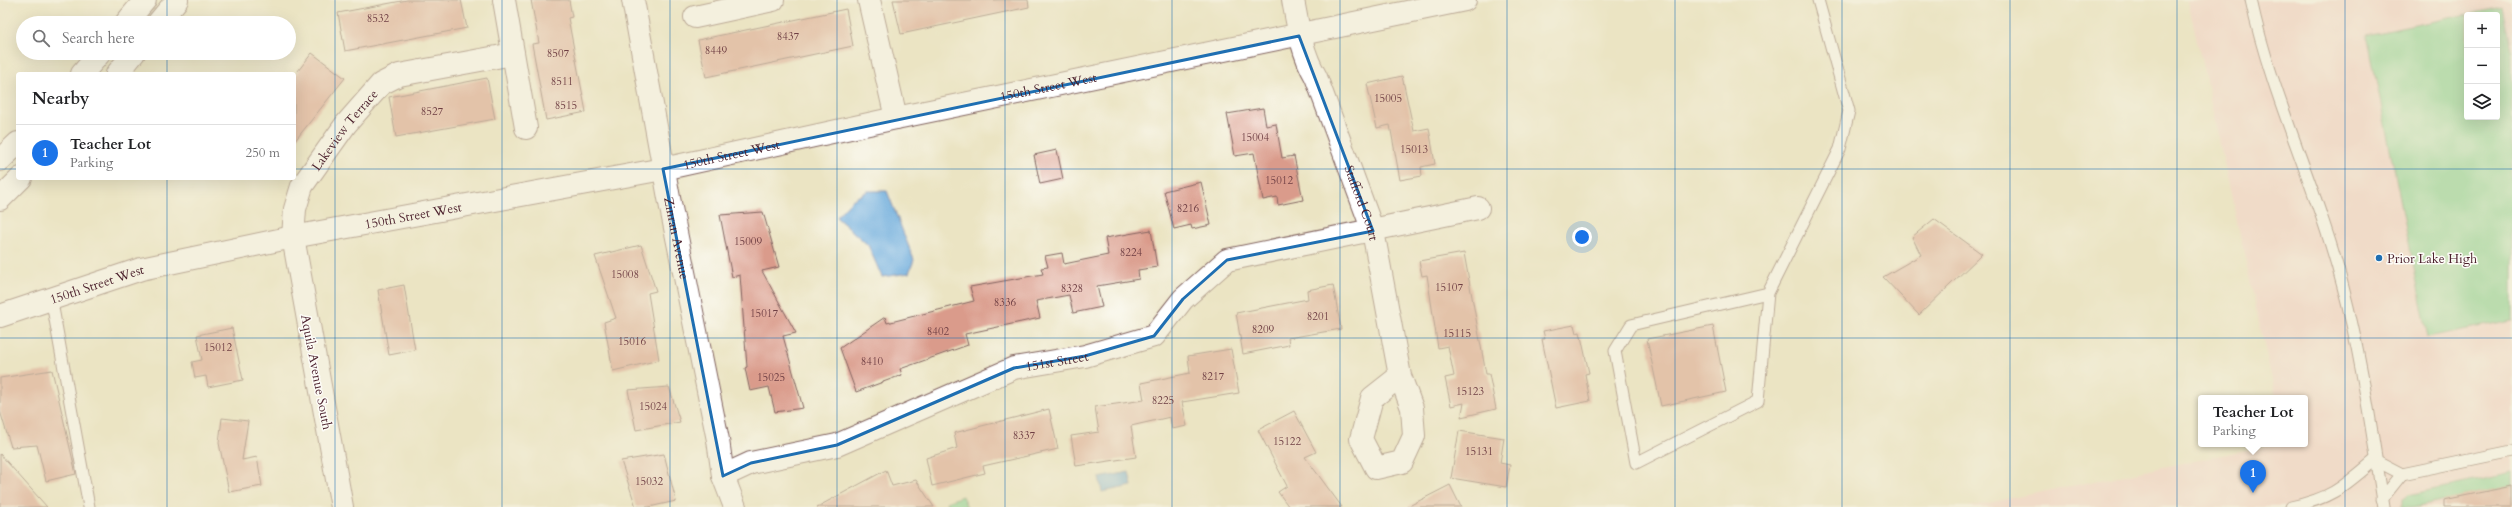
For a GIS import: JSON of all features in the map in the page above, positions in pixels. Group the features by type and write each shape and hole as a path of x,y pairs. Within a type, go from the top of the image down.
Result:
{"street":[{"path":"132,16 145,0"},
{"path":"163,16 176,0"},
{"path":"504,0 526,128"},
{"name":"Zinran Avenue","path":"632,0 663,169 718,440 723,476 735,507"},
{"path":"695,17 773,0"},
{"path":"869,0 896,118"},
{"name":"Stafford Court","path":"1293,0 1299,36 1372,231 1400,376"},
{"name":"150th Street West","path":"0,316 52,297 141,269 292,238 663,169 896,118 1299,36 1465,0"},
{"name":"Lakeview Terrace","path":"292,238 295,209 302,186 346,124 381,84 399,74 513,54"},
{"path":"84,72 94,60"},
{"path":"119,72 128,60"},
{"path":"0,160 16,145"},
{"path":"0,199 19,180"},
{"name":"151st Street","path":"723,476 751,463 837,445 1014,368 1084,356 1154,336 1183,299 1227,260 1478,208"},
{"name":"Aquila Avenue South","path":"292,238 342,507"},
{"name":"Zinran Avenue","path":"719,507 723,476"}],"lane":[{"path":"1768,293 1631,325 1615,351 1636,463 1758,401 1768,293 1840,148 1849,111 1818,0"},
{"path":"2251,0 2270,66 2343,287 2363,380 2383,503"},
{"path":"52,297 89,507"},
{"path":"2376,460 2402,474 2512,451"},
{"path":"2291,507 2313,502 2338,492 2376,460"},
{"path":"2383,503 2402,474"}],"highlighted area":[{"path":"1299,36 1373,231 1227,260 1183,299 1154,336 1085,356 1014,368 837,445 751,463 723,476 663,169"}],"shaded area":[{"name":"Prior Lake High","path":"2188,0 2512,0 2512,507 1968,507 2261,447 2308,447 2308,395 2275,395"}],"green space":[{"path":"2502,7 2512,55 2512,320 2428,337 2367,35 2464,15 2464,120 2500,120 2500,12 2478,12"},
{"path":"2512,473 2512,486 2413,507 2402,507 2402,500 2409,495"},
{"path":"962,496 967,507 948,507 946,502"}],"water":[{"path":"868,191 887,191 914,260 909,273 882,277 868,245 836,217 852,200"},
{"path":"1129,472 1132,486 1102,492 1099,478"}],"building":[{"path":"407,0 461,0 467,28 345,51 338,13"},
{"path":"531,0 569,0 572,17 568,18 586,112 546,120 532,44 539,43"},
{"path":"893,0 1028,0 1029,7 901,34"},
{"path":"846,9 853,46 706,77 698,40"},
{"path":"312,53 345,78 296,139 296,73"},
{"path":"1402,76 1414,131 1429,128 1435,164 1421,167 1422,176 1400,180 1390,125 1377,128 1367,84"},
{"path":"487,78 495,119 396,137 389,97"},
{"path":"1263,108 1266,126 1276,124 1282,158 1294,156 1303,200 1278,205 1277,197 1263,200 1254,153 1235,156 1227,114"},
{"path":"1057,150 1063,179 1040,184 1034,155"},
{"path":"1201,182 1211,225 1192,229 1191,225 1174,229 1164,191"},
{"path":"763,212 779,267 762,271 796,333 783,336 803,408 775,412 769,387 750,391 745,368 747,367 740,275 732,277 720,215"},
{"path":"1934,219 1982,254 1919,315 1883,277 1921,255 1912,237"},
{"path":"1151,230 1157,267 1138,270 1139,279 1097,286 1102,307 1073,313 1069,295 1036,301 1040,318 965,334 968,345 900,369 902,375 856,392 840,348 885,317 887,323 974,301 970,287 1043,274 1041,268 1048,267 1045,256 1062,253 1064,264 1108,255 1105,238"},
{"path":"641,245 656,291 648,293 659,360 613,371 604,322 616,318 595,256"},
{"path":"1464,253 1486,374 1489,374 1496,409 1461,417 1464,403 1451,406 1445,378 1454,376 1448,346 1438,348 1427,275 1422,276 1419,261"},
{"path":"404,285 415,350 389,355 378,290"},
{"path":"1333,285 1341,329 1288,338 1289,345 1243,354 1236,313 1308,299 1307,290"},
{"path":"1574,325 1576,333 1580,332 1589,373 1585,374 1590,401 1556,408 1542,339 1545,339 1543,331"},
{"path":"1713,326 1726,392 1661,406 1647,339"},
{"path":"232,328 243,380 208,387 206,376 195,378 192,362 202,360 197,335"},
{"path":"1231,349 1239,393 1182,402 1187,426 1172,429 1170,417 1131,426 1136,457 1076,466 1071,436 1099,432 1095,407 1144,400 1141,383 1190,373 1188,356"},
{"path":"52,370 76,474 46,481 37,445 11,447 0,411 0,378"},
{"path":"669,387 680,422 636,430 628,390"},
{"path":"1049,409 1058,449 983,466 985,473 932,486 926,458 957,448 954,433"},
{"path":"1294,411 1316,452 1305,457 1342,507 1289,507 1278,492 1287,486 1258,430"},
{"path":"222,418 248,421 242,460 257,457 262,486 229,492 219,443"},
{"path":"1459,431 1504,438 1500,463 1510,465 1506,487 1451,478"},
{"path":"0,454 47,507 0,507"},
{"path":"664,454 676,501 649,507 636,507 621,461"},
{"path":"886,470 892,486 916,480 934,507 817,507"},
{"path":"1450,485 1461,507 1407,507"},
{"path":"2512,486 2512,507 2444,507 2444,500"}],"place":[{"name":"Prior Lake High","path":"2379,258"},
{"name":"Teacher Lot","path":"2253,493"}]}
